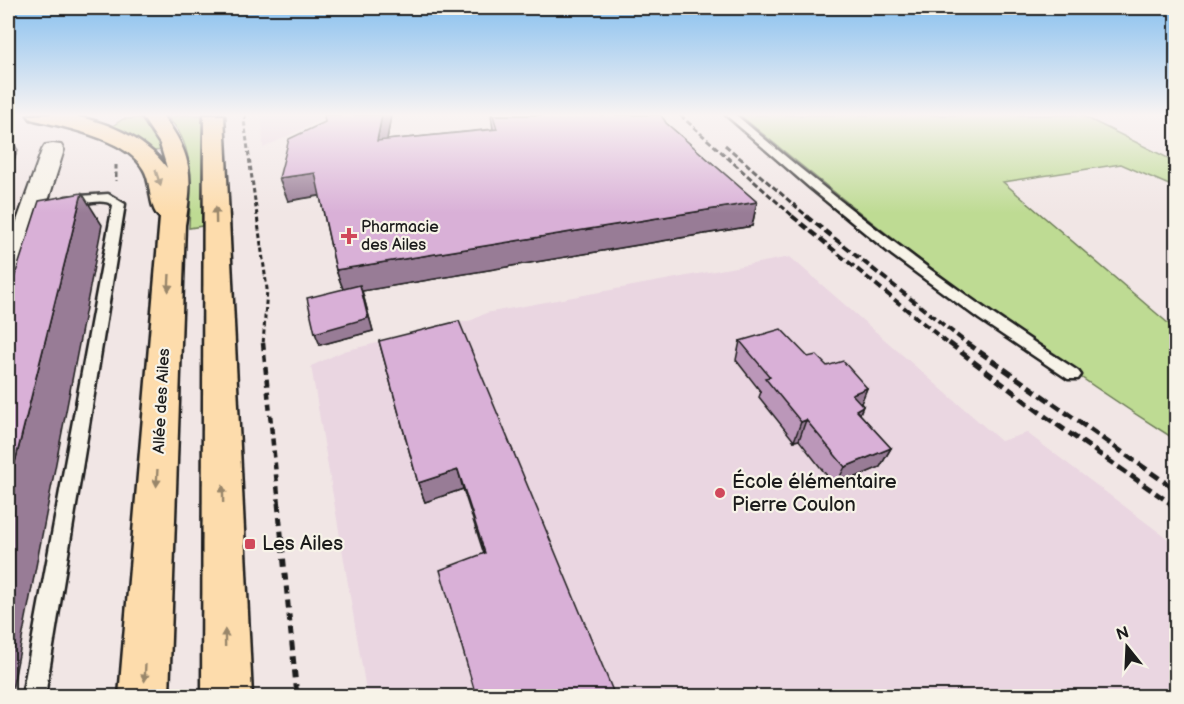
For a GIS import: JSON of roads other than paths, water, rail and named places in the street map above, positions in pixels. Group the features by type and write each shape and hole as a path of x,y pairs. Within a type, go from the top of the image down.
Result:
{"main road":[{"path":"133,148 156,169 172,225"},
{"name":"Allée des Ailes","path":"144,696 172,225 181,177 174,148"},
{"path":"215,148 226,696"}],"street":[{"path":"8,284 53,150"}],"lane":[{"path":"768,148 797,174 958,299 1073,375"},
{"path":"33,696 118,204 108,197 81,197 34,207"}],"railway":[{"path":"717,148 794,217"},
{"path":"728,148 808,217"},
{"path":"792,216 950,345"},
{"path":"806,216 969,345"},
{"path":"949,343 1046,417 1173,505"},
{"path":"967,343 1176,490"}],"place":[{"name":"Pharmacie des Ailes","path":"349,236"},
{"name":"École élémentaire Pierre Coulon","path":"720,493"},
{"name":"Les Ailes","path":"250,544"}]}
